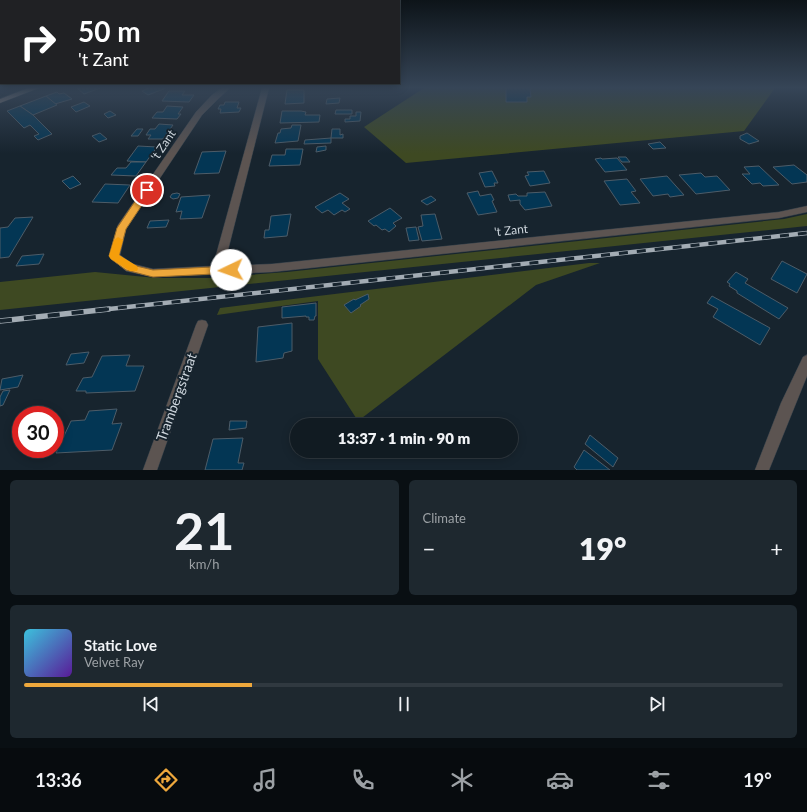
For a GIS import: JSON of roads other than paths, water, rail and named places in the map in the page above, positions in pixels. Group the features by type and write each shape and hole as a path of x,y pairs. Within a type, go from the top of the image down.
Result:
{"street":[{"name":"'t Zant","path":"203,110 121,228 114,256 130,268 153,273 272,268 772,216 807,209"},
{"path":"217,271 260,110"},
{"name":"Trambergstraat","path":"150,470 202,325"},
{"path":"762,470 786,408 807,361"}],"railway":[{"path":"100,310 807,233"},
{"path":"0,321 109,309"}]}
